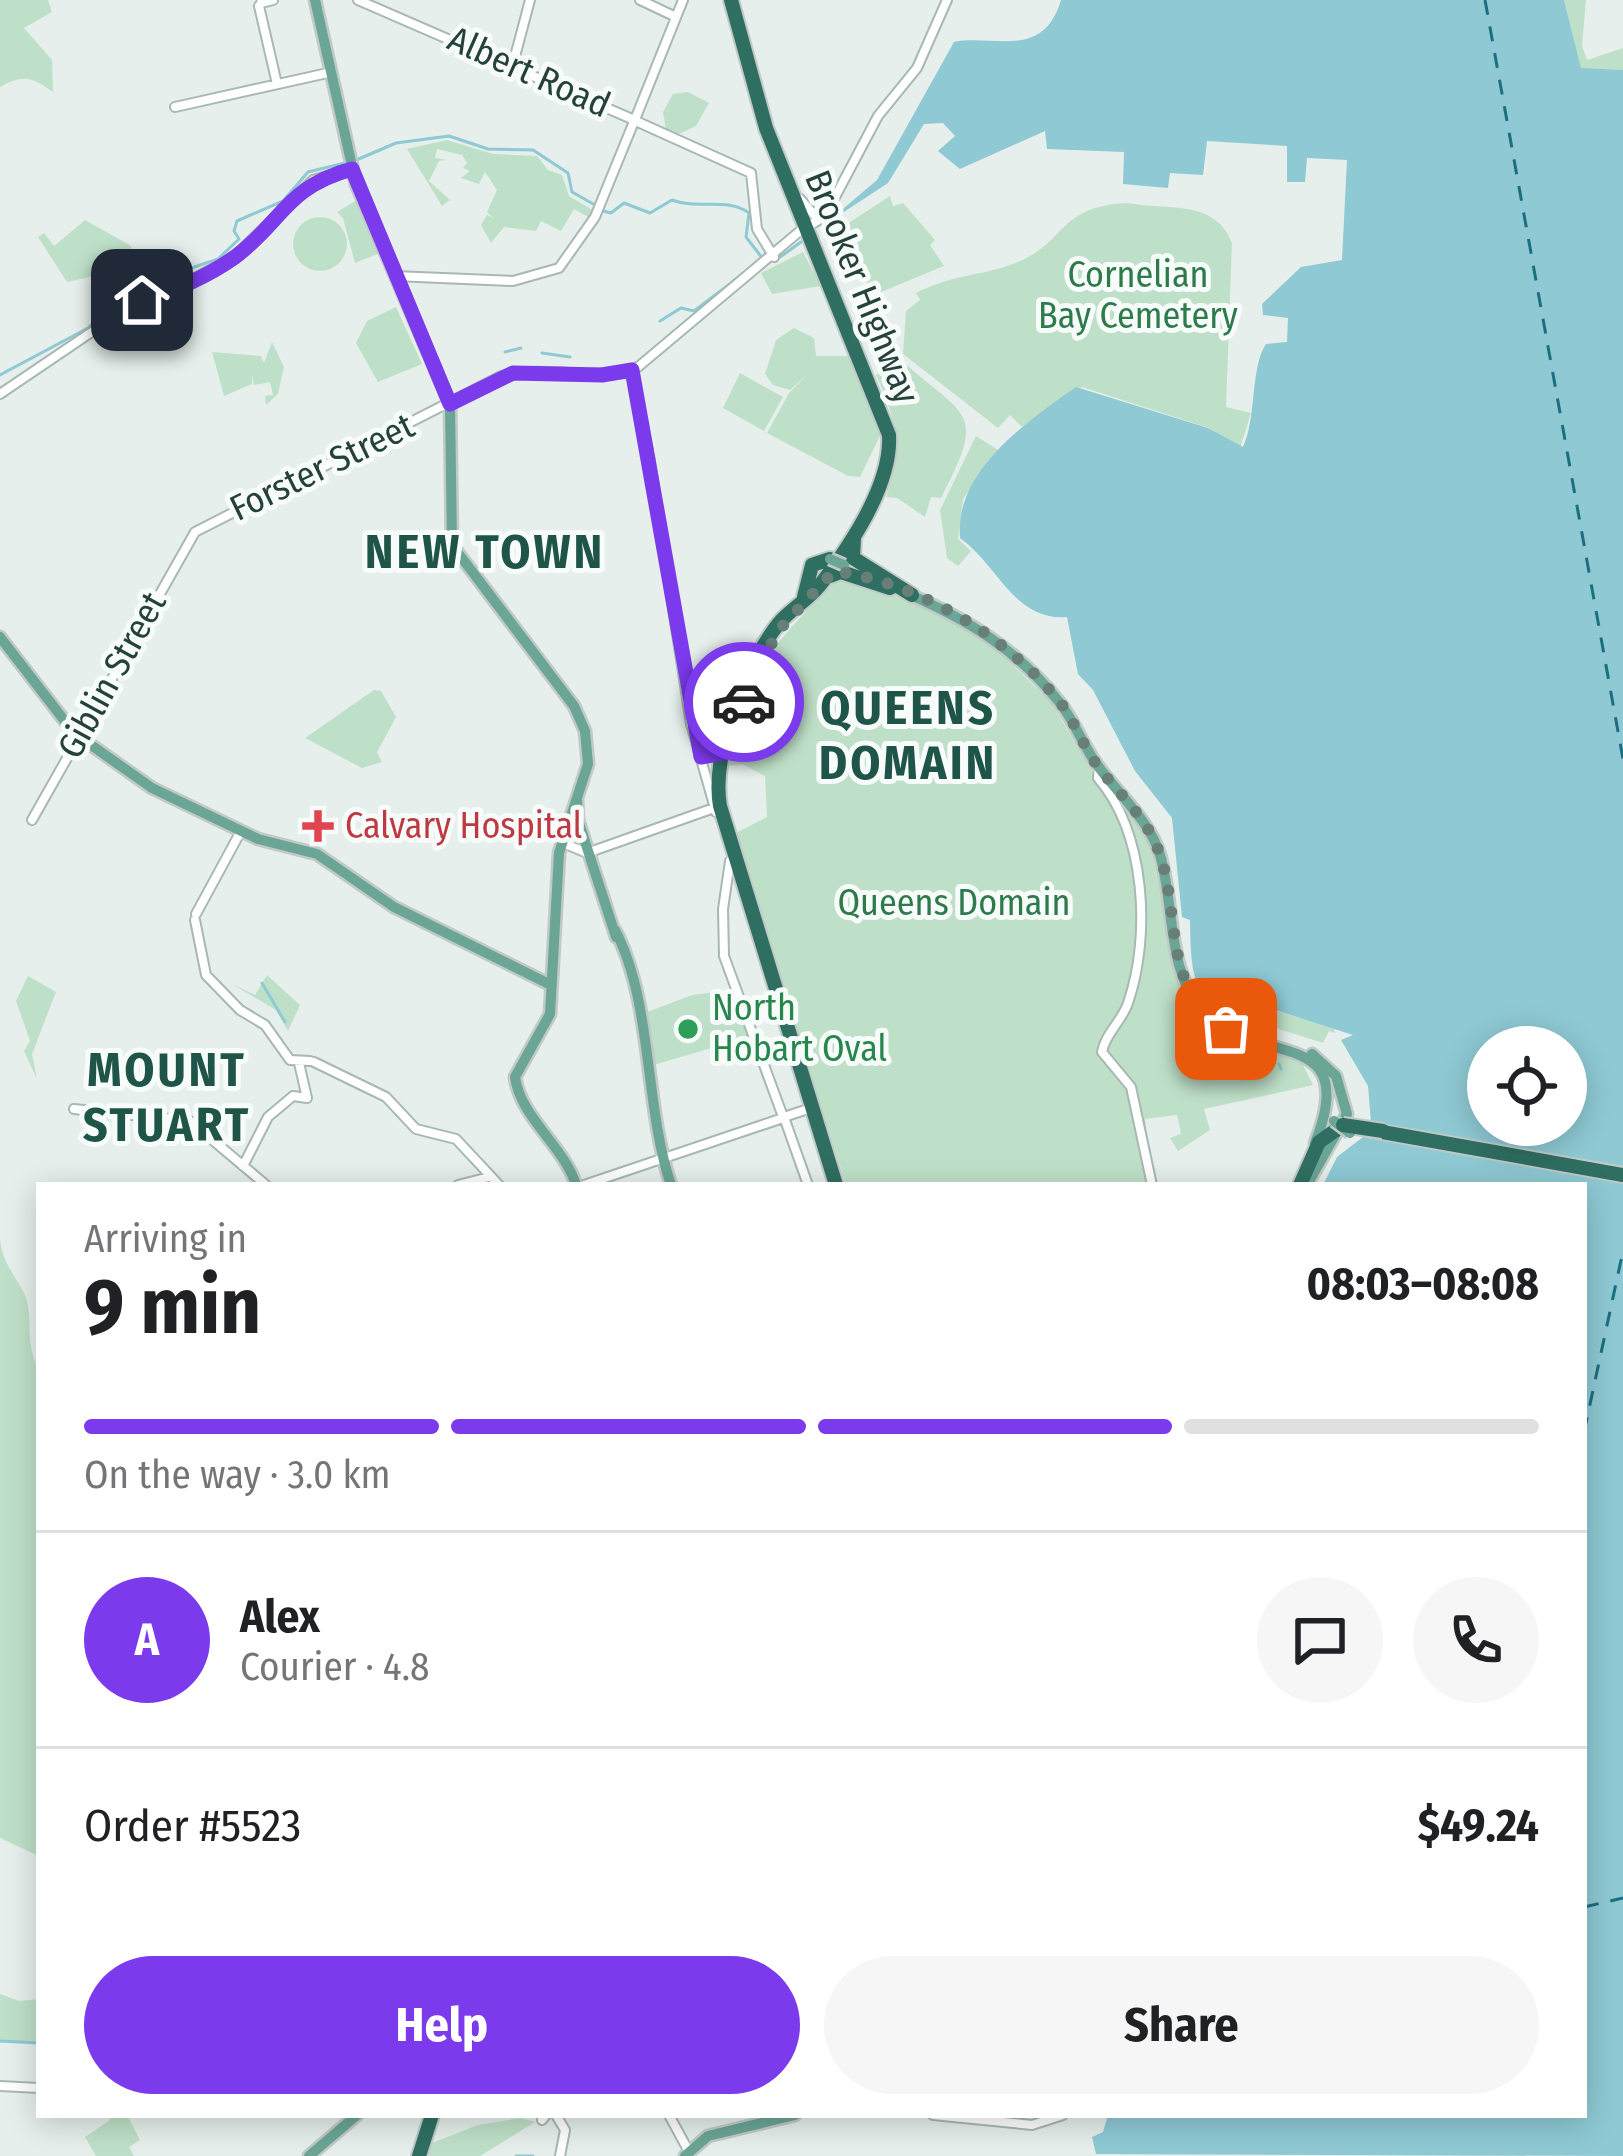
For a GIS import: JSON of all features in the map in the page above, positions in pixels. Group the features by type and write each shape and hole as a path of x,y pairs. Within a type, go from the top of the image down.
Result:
{"highway":[{"name":"Brooker Highway","path":"735,0 809,229 888,412 890,467 875,498 827,577 769,638 716,754 720,806 809,1109 838,1182"},
{"name":"Brooker Highway","path":"735,0 759,109 887,420 888,465 875,498"},
{"name":"Brooker Highway","path":"785,161 809,229"},
{"name":"Brooker Highway","path":"838,1182 723,802 716,754 777,632 827,577 865,515"},
{"path":"856,533 853,558 912,595"},
{"path":"837,562 812,568 815,578 841,572 912,595"},
{"path":"793,609 805,595 812,565 837,562"},
{"path":"1305,1182 1322,1143 1341,1124"},
{"path":"1305,1182 1323,1137 1341,1124 1623,1175"},
{"path":"416,2156 427,2118"},
{"path":"416,2156 427,2118"}],"main road":[{"path":"316,0 351,164 450,404 452,545 580,716 588,759 561,843 546,1027 519,1065 515,1082 578,1182"},
{"path":"837,562 976,625 1060,703 1099,768 1158,847 1184,978 1200,1008 1226,1029 1301,1052 1320,1067 1341,1124"},
{"path":"0,638 78,736 157,791 241,831 317,854 386,903 549,988"},
{"path":"572,816 635,991 670,1182"},
{"path":"1276,1043 1307,1057 1324,1079 1327,1107 1311,1158"},
{"path":"1276,1043 1323,1061 1346,1100 1344,1126 1306,1182"},
{"path":"309,2156 353,2118"},
{"path":"686,2152 708,2136 782,2118"}],"street":[{"path":"273,0 259,2 277,84"},
{"name":"Albert Road","path":"358,0 751,172 762,241 772,256"},
{"path":"512,64 530,0"},
{"path":"640,0 676,17"},
{"path":"394,276 517,280 561,266 599,207 683,0"},
{"path":"807,1182 724,958 723,909 731,879 714,808 716,754 632,370 809,229 878,116 917,68 947,0"},
{"path":"175,107 332,73"},
{"path":"0,394 128,306 167,293 234,257 310,182 351,164"},
{"name":"Forster Street","path":"195,532 513,373 602,375 632,370"},
{"name":"Giblin Street","path":"32,820 195,532"},
{"path":"1099,768 1097,777 1133,857 1141,925 1130,1000 1102,1052 1131,1087 1151,1182"},
{"path":"561,843 588,853 714,808"},
{"path":"241,831 196,917 206,975 240,1010 265,1025 290,1060 312,1062 386,1097 416,1129 456,1138 495,1182"},
{"path":"243,1166 269,1115 293,1096 307,1098 299,1063"},
{"path":"74,1109 190,1121 262,1182"},
{"path":"589,1182 809,1109"},
{"path":"470,1182 489,1177"},
{"path":"0,2086 36,2088"},
{"path":"560,2118 560,2156"},
{"path":"671,2118 686,2152"},
{"path":"963,2118 1032,2125 1054,2118"}],"green space":[{"path":"0,0 48,0 52,12 24,28 52,60 53,92 27,79 0,87"},
{"path":"1564,0 1586,0 1582,46 1587,60 1623,48 1623,70 1581,69"},
{"path":"688,92 709,103 696,126 679,134 666,129 663,112 673,94"},
{"path":"447,140 493,154 537,156 548,170 562,175 569,196 594,211 590,218 574,209 561,231 541,221 536,231 504,227 491,243 481,225 487,215 493,218 487,212 497,190 485,172 479,184 461,178 470,171 463,168 467,163 462,155 437,149 435,158 447,160 439,161 429,181 450,200 442,206 407,149"},
{"path":"890,196 893,206 903,203 935,240 930,245 944,266 881,292 850,270 847,224"},
{"path":"357,200 380,253 355,263 343,218 337,212"},
{"name":"Cornelian Bay Cemetery","path":"1128,203 1202,213 1224,229 1232,243 1226,407 1251,413 1240,448 1209,428 1082,387 1022,427 1010,415 998,428 903,354 906,311 920,300 916,293 1015,263 1087,211"},
{"path":"320,217 339,225 347,244 339,263 320,271 301,263 293,244 301,225"},
{"path":"85,220 131,246 138,280 117,293 104,290 99,275 67,282 38,237 44,233 54,246"},
{"path":"803,252 821,286 772,294 761,273"},
{"path":"396,307 422,364 378,382 356,343 367,321"},
{"path":"794,328 814,338 816,356 850,356 853,361 880,436 860,477 848,476 767,433 789,393 808,374 790,390 773,385 765,374 776,340"},
{"path":"272,342 284,367 278,394 266,405 265,396 273,395 270,382 254,385 252,375 252,384 224,396 212,352 261,356 264,363"},
{"path":"900,359 954,406 966,430 955,469 941,498 931,497 925,517 897,498 886,497 895,435 876,375"},
{"path":"740,373 783,397 764,431 723,408"},
{"path":"976,436 998,450 963,499 958,539 971,551 958,566 947,558 940,510"},
{"name":"Queens Domain","path":"847,576 973,627 1051,702 1096,778 1111,787 1149,839 1177,970 1224,1031 1225,1043 1241,1039 1301,1061 1313,1085 1204,1109 1210,1130 1178,1151 1170,1138 1181,1134 1177,1115 1145,1119 1154,1182 845,1182 734,834 767,817 765,776 742,764 728,766 774,647 836,577"},
{"path":"374,690 381,691 396,717 377,752 382,762 362,768 305,738"},
{"path":"267,975 300,1005 288,1031 276,1010 232,984 255,995"},
{"path":"28,976 56,992 32,1054 37,1079 24,1051 30,1041 16,1001"},
{"name":"North Hobart Oval","path":"732,990 750,1037 650,1066 642,1014 692,995"},
{"path":"1267,1008 1334,1028 1335,1033 1329,1031 1323,1043 1237,1016"},
{"path":"0,1240 27,1302 36,1362 36,1855 0,1838"},
{"path":"0,1994 19,2001 36,1999 36,2043 0,2041"},
{"path":"129,2118 140,2140 129,2147 134,2156 96,2156 85,2137 110,2120"},
{"path":"521,2118 535,2122 480,2156 423,2156 427,2145 478,2125"}],"water":[{"path":"1061,0 1564,0 1581,68 1623,70 1623,2156 1096,2154 1092,2137 1103,2132 1107,2118 1587,2118 1587,1182 1324,1182 1337,1157 1363,1137 1371,1123 1368,1086 1341,1040 1353,1035 1263,1006 1226,1018 1205,998 1194,975 1190,920 1182,917 1172,818 1135,771 1093,690 1078,674 1067,617 1049,616 1020,601 960,538 961,514 981,470 1017,432 1076,387 1208,428 1243,447 1261,354 1266,344 1287,342 1288,318 1263,315 1262,304 1301,267 1342,260 1347,160 1307,158 1305,182 1287,182 1287,146 1207,141 1203,175 1170,173 1168,188 1123,184 1124,152 1047,149 1045,131 960,169 938,151 955,136 943,123 924,124 888,183 824,225 877,180 954,42 1030,38 1053,19"}],"waterway":[{"path":"354,161 396,143 449,136 488,149 533,150 568,173 572,192 595,205"},
{"path":"0,375 88,328 129,289 218,259 239,239 234,231 237,221 283,201 308,172 345,163"},
{"path":"603,211 611,213 624,203 650,213 672,200 732,206 749,213 746,237 763,259 694,311 681,308 660,321"},
{"path":"776,260 801,242"},
{"path":"505,352 521,348"},
{"path":"542,353 570,357"},
{"path":"262,983 285,1022"},
{"path":"1279,1064 1281,1069"},
{"path":"0,2041 36,2043"},
{"path":"516,2156 533,2156"}],"ferry route":[{"path":"1485,0 1623,759"},
{"path":"1587,1418 1623,1251"},
{"path":"1587,1906 1623,1898"}],"way so far":[{"path":"744,702 777,632 834,571 912,595 982,628 1060,703 1094,760 1152,836 1162,860 1185,984 1205,1015 1226,1029"}],"place":[{"name":"Calvary Hospital","path":"318,826"},
{"name":"North Hobart Oval","path":"688,1029"}],"district":[{"name":"NEW TOWN","path":"485,552"},
{"name":"QUEENS DOMAIN","path":"908,736"},
{"name":"MOUNT STUART","path":"167,1098"}],"route":[{"path":"142,300 167,293 234,257 310,182 352,169 450,404 490,380 513,373 544,370 602,375 632,370 692,729 701,757 724,753 744,702"}]}
